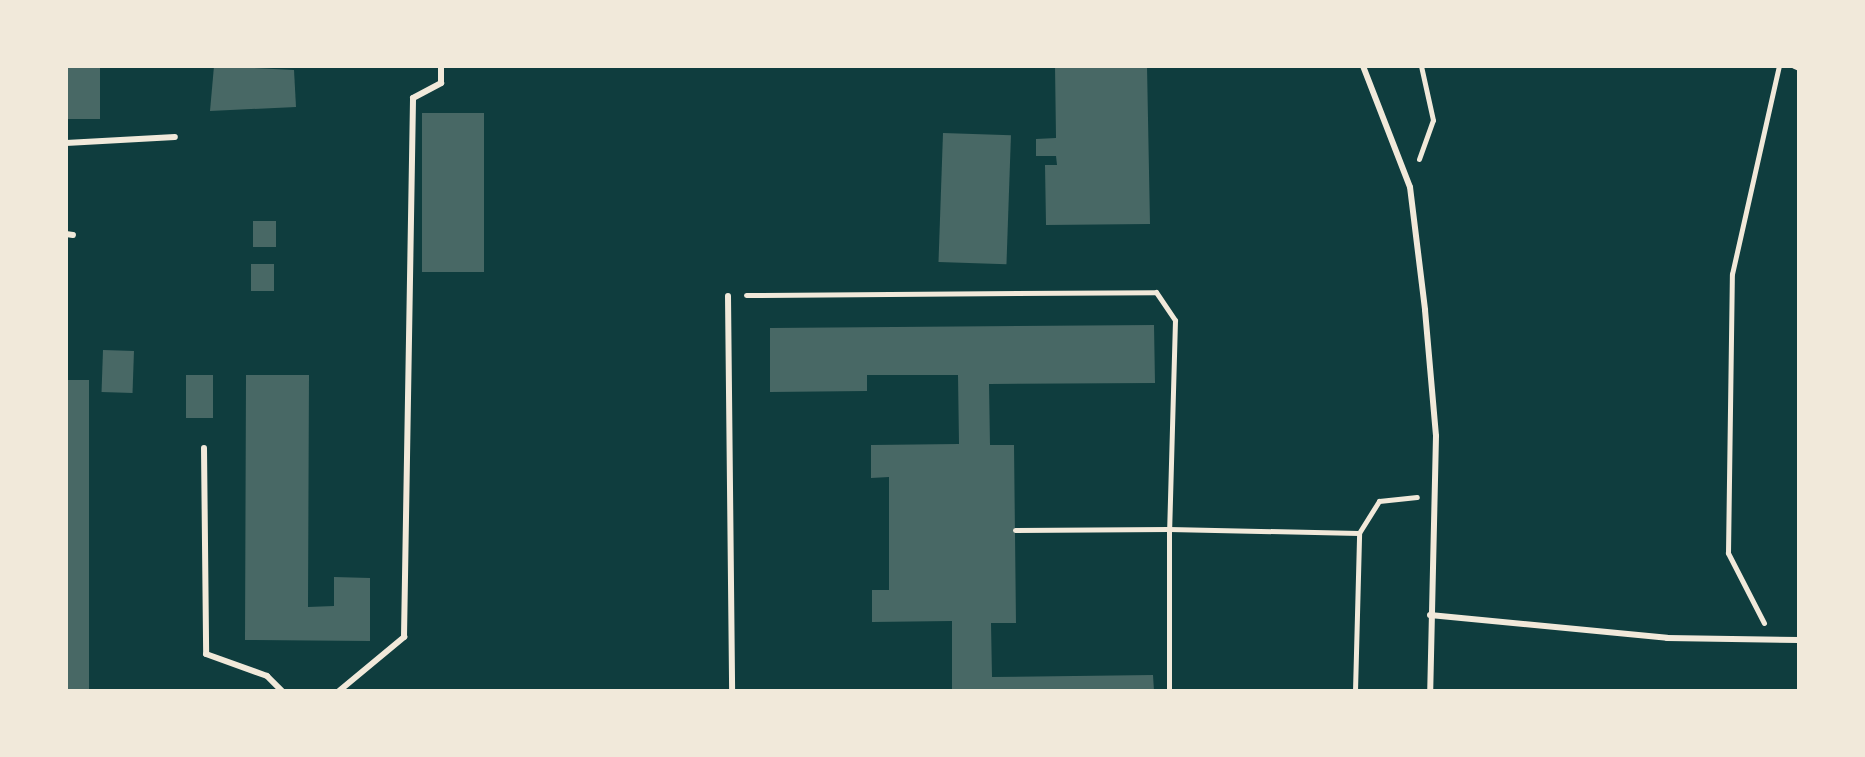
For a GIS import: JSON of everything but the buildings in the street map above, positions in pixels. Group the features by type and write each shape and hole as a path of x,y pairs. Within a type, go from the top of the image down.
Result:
{"lane":[{"path":"339,691 404,637 413,98 441,83 441,66"},
{"path":"1363,66 1410,187 1435,420 1430,691"},
{"path":"66,143 175,137"},
{"path":"728,296 732,691"},
{"path":"204,448 206,654 267,676 282,691"},
{"path":"1430,615 1667,638 1799,640"}],"path":[{"path":"1410,187 1433,120 1421,66"},
{"path":"1772,640 1728,553 1732,274 1779,66"},
{"path":"728,296 1156,292 1175,320 1169,529 1169,691"},
{"path":"1355,691 1359,533 1379,501 1434,496"},
{"path":"1015,530 1359,533"}]}
